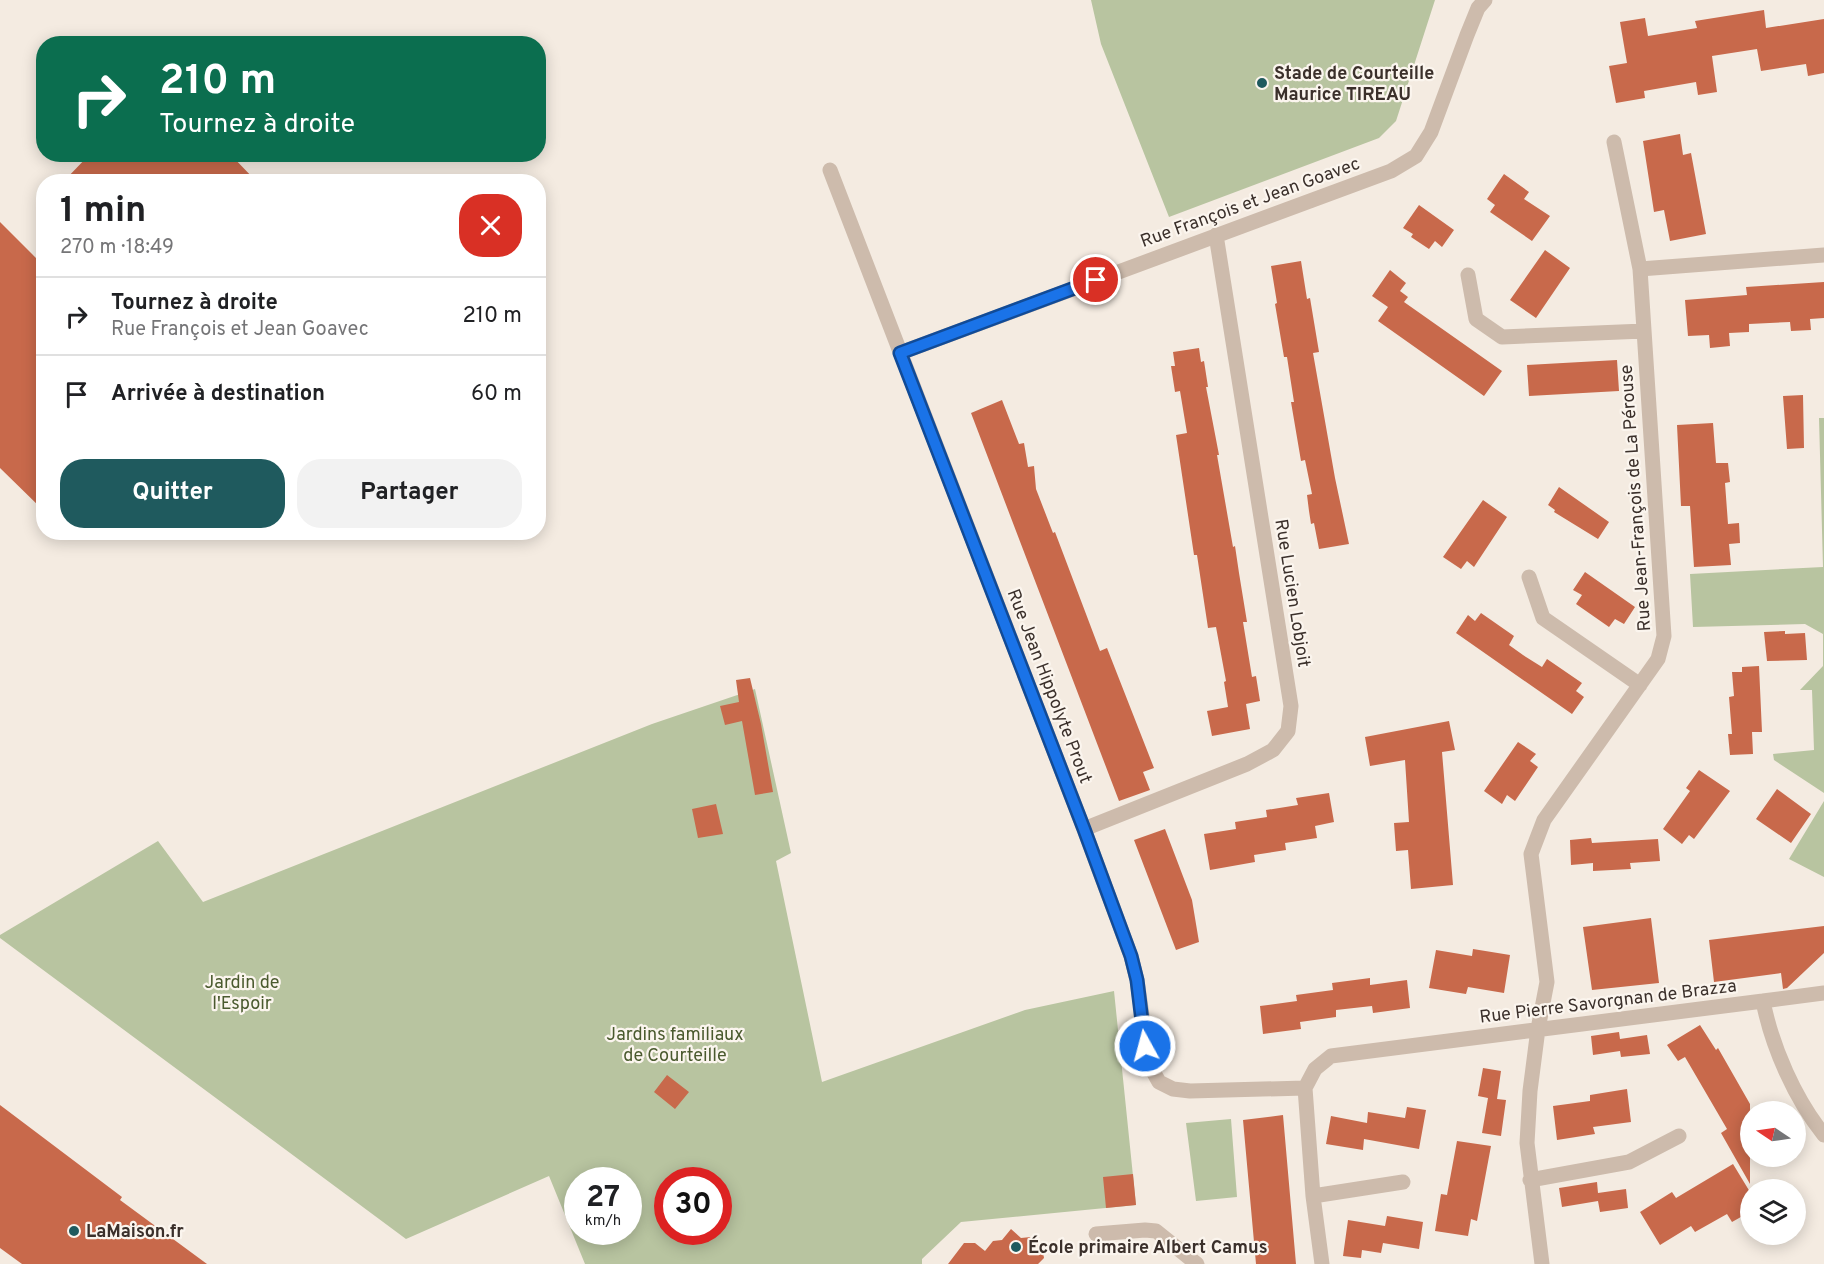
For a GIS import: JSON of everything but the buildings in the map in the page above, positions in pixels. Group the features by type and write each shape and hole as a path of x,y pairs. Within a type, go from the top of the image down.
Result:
{"street":[{"name":"Rue François et Jean Goavec","path":"900,353 1391,171 1416,156 1431,132 1478,8 1485,0"},
{"name":"Rue Jean-François de La Pérouse","path":"1542,1264 1527,1143 1530,1091 1547,982 1531,854 1544,820 1658,659 1664,636 1640,269 1614,141"},
{"name":"Rue Jean Hippolyte Prout","path":"830,170 1131,956 1137,980 1149,1064 1159,1082 1173,1089 1190,1091 1305,1088"},
{"name":"Rue Lucien Lobjoit","path":"1084,829 1247,764 1273,750 1288,731 1291,706 1216,235"},
{"path":"1640,269 1824,255"},
{"path":"1468,275 1476,319 1502,337 1644,331"},
{"path":"1528,577 1543,618 1640,686"},
{"path":"1763,1001 1824,993"},
{"name":"Rue Pierre Savorgnan de Brazza","path":"1305,1088 1315,1069 1331,1056 1763,1001 1769,1029 1781,1061 1813,1122 1824,1135"},
{"path":"1305,1088 1313,1196 1322,1264"},
{"path":"1530,1180 1629,1162 1679,1136"},
{"path":"1313,1196 1403,1182"},
{"path":"1096,1234 1156,1231 1197,1264"}],"green space":[{"name":"Stade de Courteille Maurice TIREAU","path":"1091,0 1435,0 1396,121 1379,138 1169,217 1101,44"},
{"path":"1819,418 1824,418 1824,793 1774,760 1773,754 1814,750 1812,690 1800,690 1823,666 1823,634 1805,624 1693,627 1690,574 1823,567"},
{"path":"755,689 791,853 776,861 822,1082 1025,1010 1114,991 1136,1205 961,1222 922,1259 922,1264 585,1264 577,1245 642,1245 642,1167 564,1167 564,1213 549,1176 406,1239 0,938 0,935 158,841 203,902 652,724"},
{"path":"1824,801 1824,877 1789,859"},
{"path":"1231,1119 1237,1197 1196,1201 1186,1123"}],"place":[{"name":"Stade de Courteille Maurice TIREAU","path":"1262,83"},
{"name":"LaMaison.fr","path":"74,1231"},
{"name":"École primaire Albert Camus","path":"1016,1247"}],"route":[{"path":"1096,280 900,353 1131,956 1137,980 1145,1046"}],"park label":[{"name":"Jardin de l'Espoir","path":"242,992"},
{"name":"Jardins familiaux de Courteille","path":"675,1044"}]}
